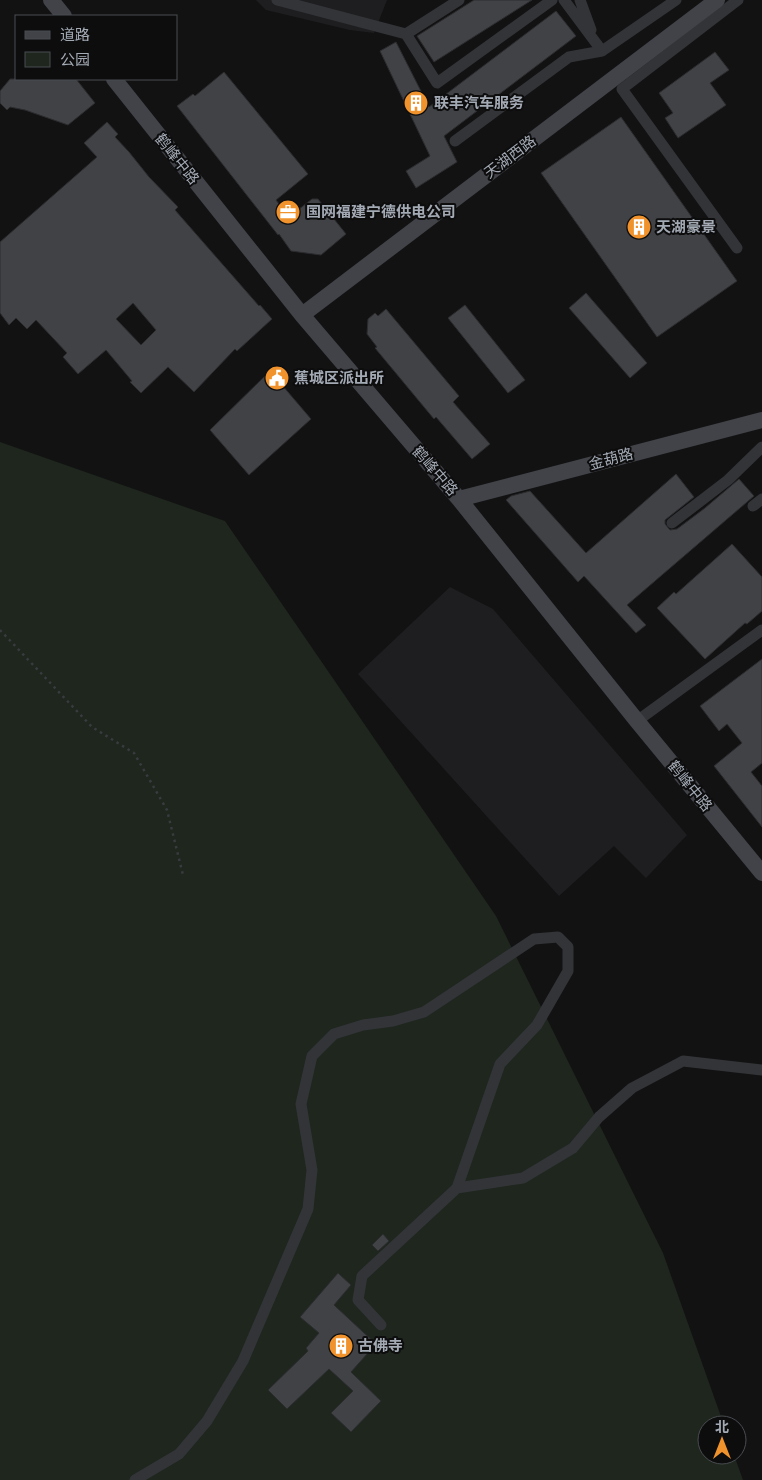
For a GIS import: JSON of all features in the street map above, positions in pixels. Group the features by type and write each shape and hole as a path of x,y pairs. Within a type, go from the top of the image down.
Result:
{"street":[{"path":"51,0 63,15"},
{"path":"277,0 406,34 437,83 552,0"},
{"path":"406,34 459,0"},
{"path":"564,0 602,52"},
{"path":"580,0 595,41"},
{"path":"456,141 569,57 602,52 676,0"},
{"name":"天湖西路","path":"302,315 717,0"},
{"path":"737,248 622,89 738,0"},
{"name":"鹤峰中路","path":"115,80 302,315 460,499 637,722 759,869"},
{"name":"金葫路","path":"460,499 762,420"},
{"path":"672,523 728,480 762,447"},
{"path":"637,722 762,630"},
{"path":"135,1480 179,1454 208,1421 243,1361 308,1209 312,1170 301,1104 312,1056 334,1034 364,1025 393,1021 424,1012 534,939 558,936 568,947 568,971 537,1025 500,1064 457,1188 362,1276 358,1300 381,1325"},
{"path":"457,1188 523,1178 573,1148 599,1117 632,1088 683,1061 762,1070"}],"path":[{"path":"0,630 92,727 134,753 167,810 183,875"}],"shaded area":[{"path":"256,0 387,0 374,33 350,30 266,10"},
{"path":"450,587 493,609 687,835 646,878 614,846 559,896 358,674"}],"green space":[{"path":"0,442 225,521 496,916 663,1253 720,1415 697,1415 697,1465 738,1465 743,1480 0,1480"}],"building":[{"path":"474,0 532,0 434,62 417,36"},
{"path":"556,11 576,36 444,136 457,162 416,188 406,171 430,156 380,51 396,42 429,107"},
{"path":"715,52 729,70 710,83 726,105 678,138 665,118 673,113 659,93"},
{"path":"224,72 308,174 276,200 289,217 312,199 318,199 346,234 321,255 291,251 177,106 193,94 195,96"},
{"path":"10,79 77,80 95,103 68,125 25,110 10,107 7,110 0,103 0,91"},
{"name":"天湖豪景","path":"621,117 737,281 657,337 541,173"},
{"path":"107,122 118,134 115,137 178,207 175,210 272,319 237,351 235,349 194,392 168,367 141,393 130,382 132,381 106,350 78,374 63,357 67,353 36,320 27,329 16,318 9,325 0,313 0,242 97,157 84,143","holes":["133,303 156,330 141,345 116,319"]},
{"path":"586,293 647,363 630,378 569,308"},
{"path":"465,305 525,380 508,393 448,318"},
{"path":"386,309 459,396 453,402 490,444 472,459 436,417 434,419 375,348 377,347 367,334 368,319 375,313 378,316"},
{"path":"270,371 311,419 249,475 210,430"},
{"path":"676,474 694,497 665,520 665,524 670,530 677,529 739,479 754,496 627,605 646,625 636,633 584,576 578,582 506,500 511,496 530,491 586,553"},
{"path":"732,544 762,577 762,611 747,624 745,623 705,659 657,608 674,592 676,594"},
{"path":"762,659 762,763 751,772 762,786 762,827 714,766 742,743 727,724 719,731 700,706"},
{"path":"383,1234 389,1241 378,1251 372,1245"},
{"path":"338,1273 351,1285 334,1305 376,1344 351,1372 381,1401 351,1432 331,1413 353,1391 329,1369 287,1409 268,1390 308,1351 306,1348 319,1333 300,1317"}],"place":[{"name":"联丰汽车服务","path":"416,103"},
{"name":"国网福建宁德供电公司","path":"288,212"},
{"name":"天湖豪景","path":"639,227"},
{"name":"蕉城区派出所","path":"277,378"},
{"name":"古佛寺","path":"341,1346"}]}
